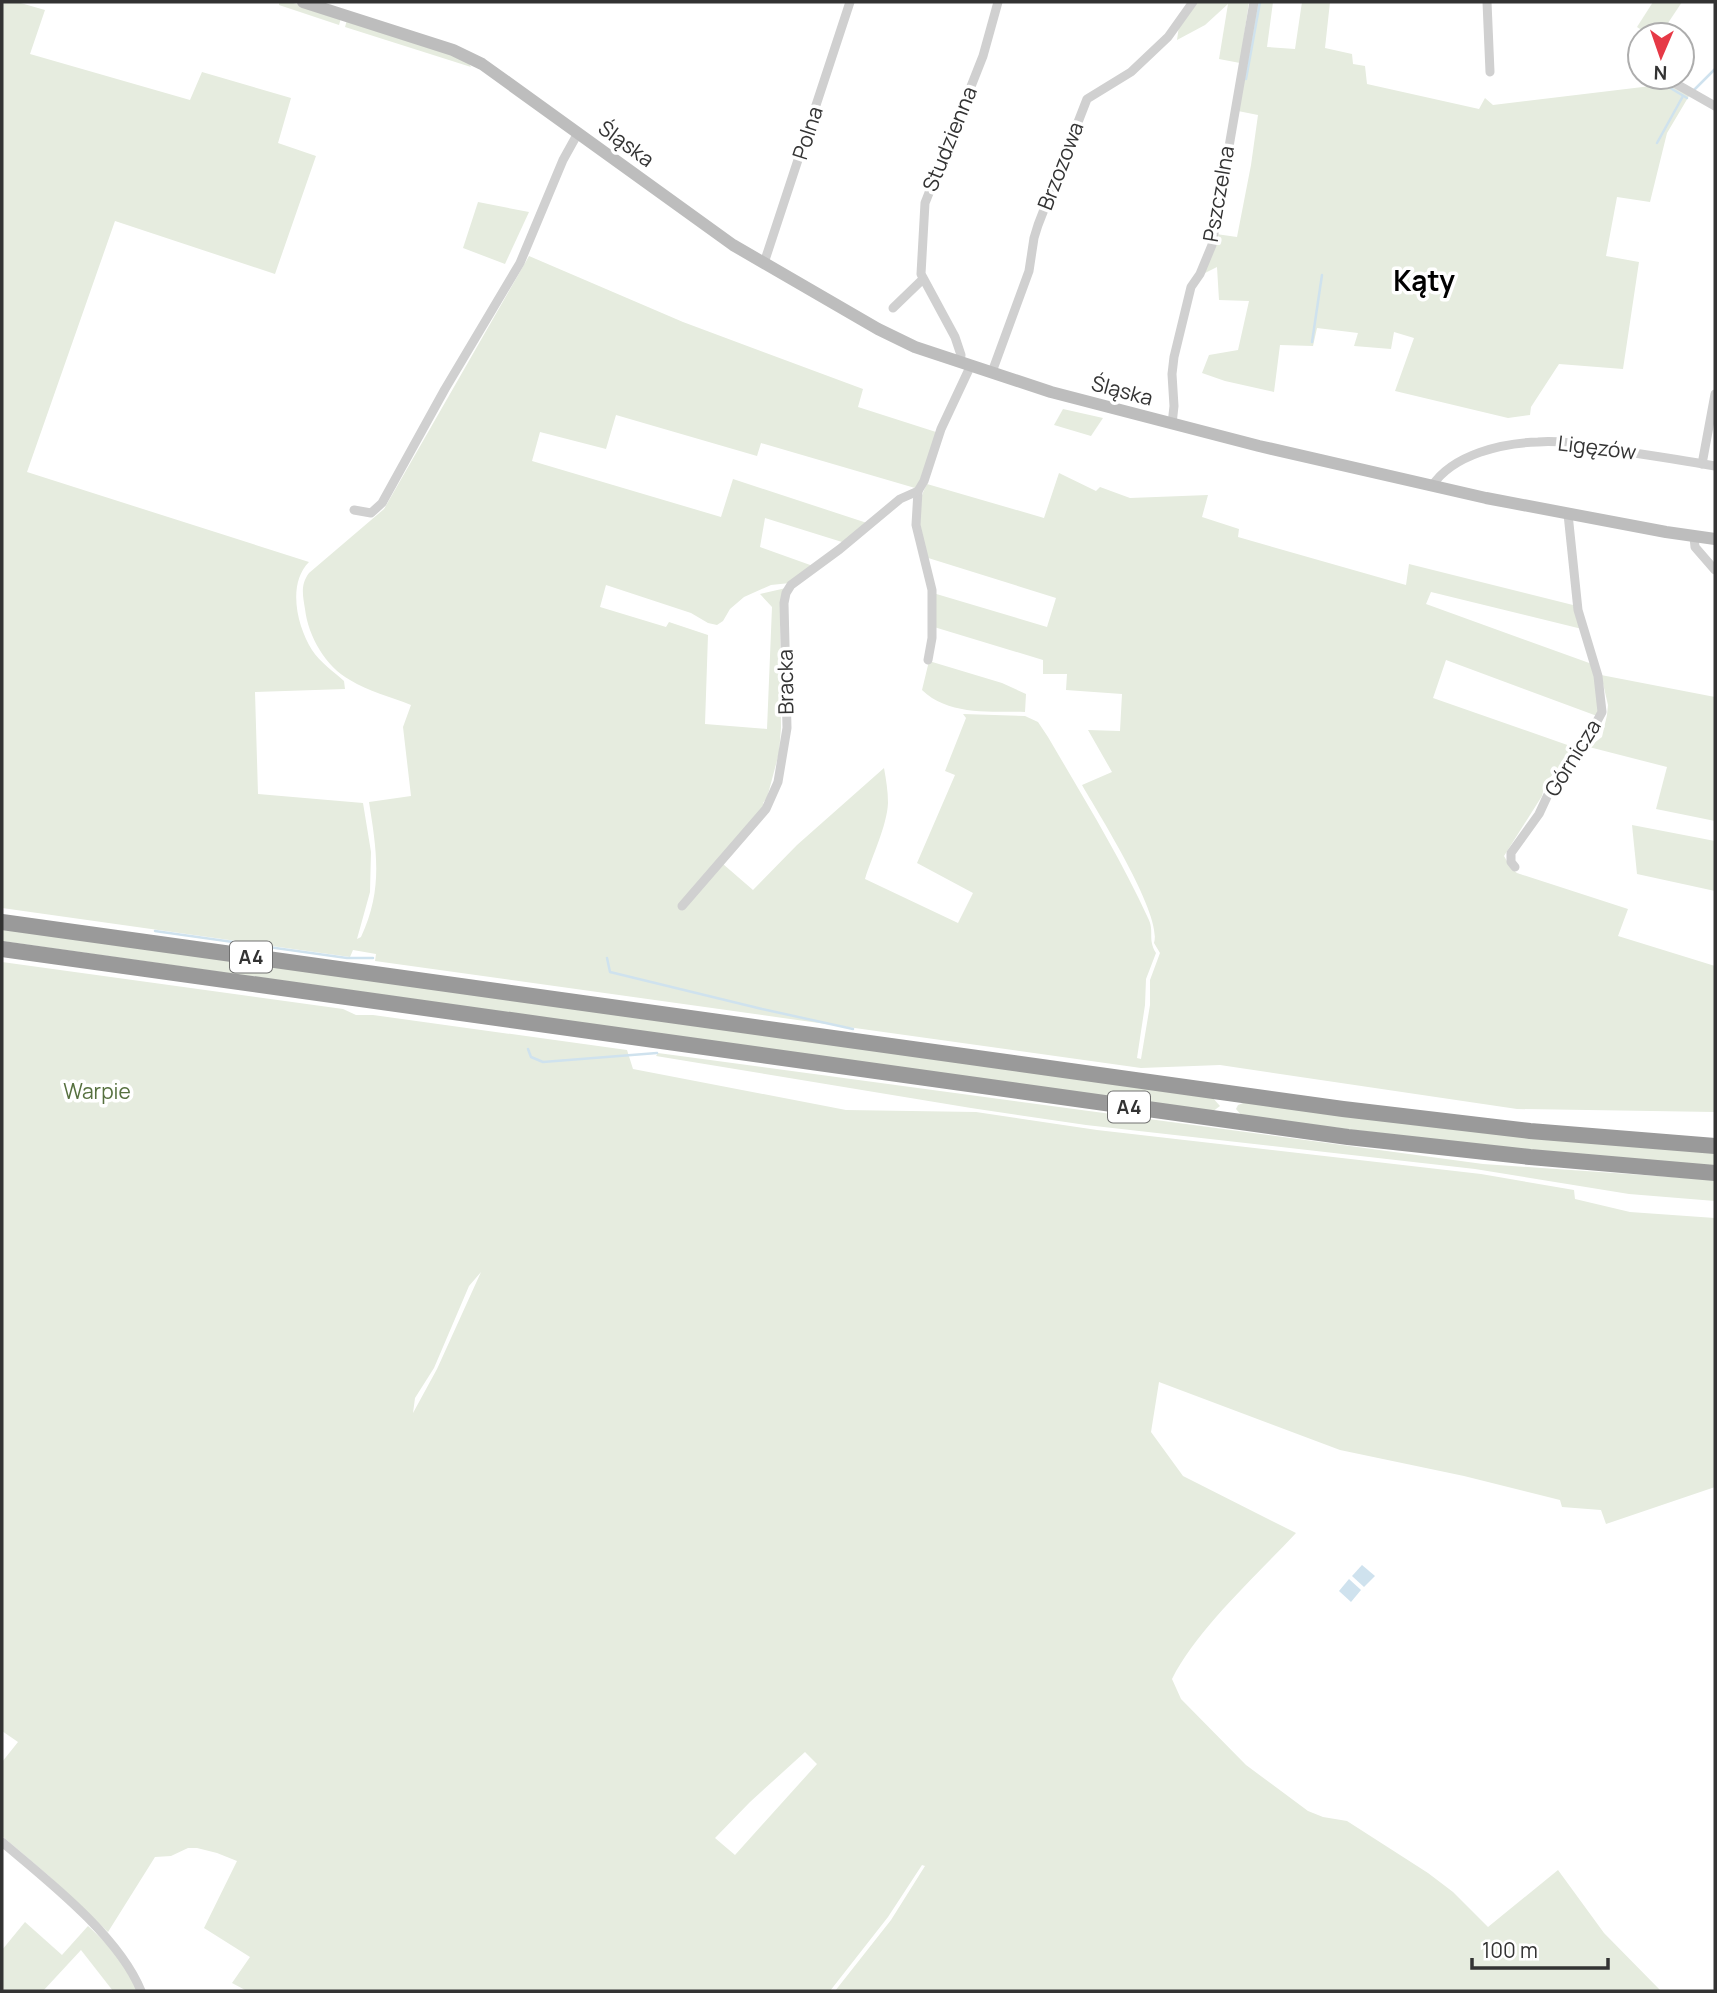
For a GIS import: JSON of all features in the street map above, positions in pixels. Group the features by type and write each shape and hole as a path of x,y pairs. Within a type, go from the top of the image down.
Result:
{"highway":[{"name":"A4","path":"2,922 1396,1116 1595,1137 1715,1146"},
{"name":"A4","path":"2,949 1348,1137 1530,1157 1715,1173"}],"main road":[{"name":"Śląska","path":"303,2 463,54 493,71 722,237 899,340 1051,392 1172,424 1432,486 1568,514 1715,539"}],"street":[{"name":"Polna","path":"764,263 850,2"},
{"name":"Studzienna","path":"923,279 925,203 983,56 998,2"},
{"name":"Brzozowa","path":"992,372 1029,271 1038,225 1087,99 1131,72 1168,37 1193,2"},
{"name":"Pszczelna","path":"1172,424 1174,357 1191,287 1200,274 1215,232 1254,2"},
{"path":"1487,2 1490,72"},
{"path":"1690,91 1715,105"},
{"name":"Śląska","path":"354,510 371,513 382,503 445,389 520,263 563,160 578,133"},
{"path":"893,308 923,279 955,337 965,364 927,473 918,491 916,525 932,590 932,638 928,660"},
{"path":"1702,464 1715,394"},
{"name":"Ligęzów","path":"1432,486 1459,462 1484,451 1539,442 1575,444 1715,466"},
{"name":"Bracka","path":"682,906 766,808 778,782 787,728 783,603 786,593 791,585 900,499 918,491"},
{"name":"Górnicza","path":"1515,867 1511,862 1511,853 1539,814 1552,786 1581,751 1602,712 1598,676 1578,610 1568,514"},
{"path":"1694,537 1695,547 1715,570"},
{"path":"2,1842 108,1940 136,1977 141,1991"}],"green space":[{"path":"2,2 17,2 45,10 30,54 190,100 202,72 291,98 278,143 316,156 275,274 115,221 27,472 309,562 302,571 296,593 302,629 312,650 344,681 345,689 255,692 258,794 363,803 371,852 370,892 357,939 361,937 368,920 375,887 376,854 369,802 411,796 403,727 411,705 357,684 341,674 326,659 310,630 303,595 304,582 309,573 384,509 529,256 683,322 863,389 858,407 936,432 921,480 915,488 761,443 757,456 616,415 606,449 540,432 532,461 721,517 733,479 867,523 842,542 765,518 760,547 813,566 790,583 771,585 744,597 717,625 691,613 606,585 600,607 666,627 669,622 708,635 705,724 767,729 772,607 760,594 786,588 780,608 779,753 767,798 763,803 769,810 723,864 753,890 797,845 884,768 888,794 887,812 865,879 958,923 973,893 917,863 955,775 945,771 966,718 963,714 1025,716 1038,722 1048,737 1113,849 1150,923 1152,943 1156,953 1146,979 1137,1058 1141,1059 1150,1005 1150,980 1160,953 1154,943 1149,910 1139,888 1082,785 1112,772 1088,730 1120,731 1122,694 1066,690 1067,674 1043,674 1043,660 934,627 933,593 1047,627 1056,598 925,557 920,529 920,502 927,484 1044,518 1059,473 1096,491 1100,487 1130,498 1208,495 1202,517 1239,529 1238,537 1406,585 1409,564 1573,605 1582,629 1431,592 1426,604 1592,664 1600,702 1597,716 1446,660 1433,698 1576,748 1545,783 1542,796 1504,856 1517,873 1628,909 1618,936 1715,966 1715,1112 1517,1109 1220,1065 1141,1068 375,961 376,954 353,950 350,957 2,908"},
{"path":"279,2 290,2 341,18 339,25 279,5"},
{"path":"1196,2 1249,2 1240,63 1219,59 1228,4 1205,25 1177,40 1179,26"},
{"path":"1257,2 1273,2 1267,47 1295,49 1302,2 1330,2 1325,48 1352,54 1353,64 1365,66 1367,84 1479,109 1485,98 1493,105 1626,89 1681,91 1689,96 1667,133 1650,202 1617,197 1606,256 1639,262 1623,369 1559,364 1531,407 1530,415 1508,418 1395,391 1414,338 1394,332 1391,349 1354,346 1358,333 1317,328 1313,346 1280,345 1274,392 1202,373 1209,355 1238,350 1249,301 1219,300 1217,267 1201,275 1216,234 1237,237 1258,115 1238,111"},
{"path":"1653,2 1682,2 1669,21 1641,21"},
{"path":"347,20 451,53 469,63 471,67 345,27"},
{"path":"478,202 529,212 505,264 463,248"},
{"path":"1063,409 1103,418 1091,436 1054,425"},
{"path":"929,661 1002,683 1026,694 1025,712 970,710 957,708 933,698 922,690"},
{"path":"1601,675 1715,697 1715,821 1656,809 1667,767 1589,747 1602,737 1607,715 1608,705"},
{"path":"1632,825 1715,841 1715,891 1637,874"},
{"path":"2,928 1212,1097 1220,1106 1212,1112 2,941"},
{"name":"Warpie","path":"2,962 343,1009 356,1015 373,1015 627,1050 633,1069 846,1110 976,1112 1097,1130 1481,1174 1574,1190 1575,1199 1630,1212 1715,1218 1715,1487 1606,1524 1601,1510 1562,1507 1560,1500 1464,1476 1340,1450 1159,1382 1151,1432 1183,1476 1296,1533 1196,1641 1172,1679 1181,1699 1246,1765 1308,1811 1347,1821 1428,1873 1453,1892 1488,1927 1558,1870 1604,1933 1661,1991 835,1991 891,1920 925,1866 922,1865 888,1917 830,1991 247,1991 232,1983 250,1957 204,1928 237,1861 197,1848 188,1848 171,1856 155,1857 108,1932 2,1836 2,1762 18,1742 2,1731","holes":["481,1272 437,1369 413,1413 415,1398 434,1368 469,1286","805,1752 817,1764 735,1855 715,1838"]},
{"path":"658,1053 1483,1164 1715,1180 1715,1201 1629,1194 1475,1169 1086,1125 656,1056"},
{"path":"1246,1102 1715,1152 1715,1166 1493,1147 1242,1116 1236,1109 1238,1105"},
{"path":"25,1922 62,1955 88,1926 117,1956 137,1991 113,1991 81,1950 43,1991 2,1991 2,1950"}],"water":[{"path":"1362,1565 1375,1576 1364,1587 1352,1576"},
{"path":"1349,1579 1361,1590 1351,1602 1339,1591"}],"waterway":[{"path":"1246,79 1260,2"},
{"path":"1696,88 1715,69"},
{"path":"1675,91 1687,98"},
{"path":"1657,143 1683,96"},
{"path":"1312,342 1322,275"},
{"path":"155,931 347,958 373,958"},
{"path":"607,958 610,972 853,1029"},
{"path":"528,1049 531,1057 543,1062 657,1053"}],"district":[{"name":"Kąty","path":"1424,281"}]}
